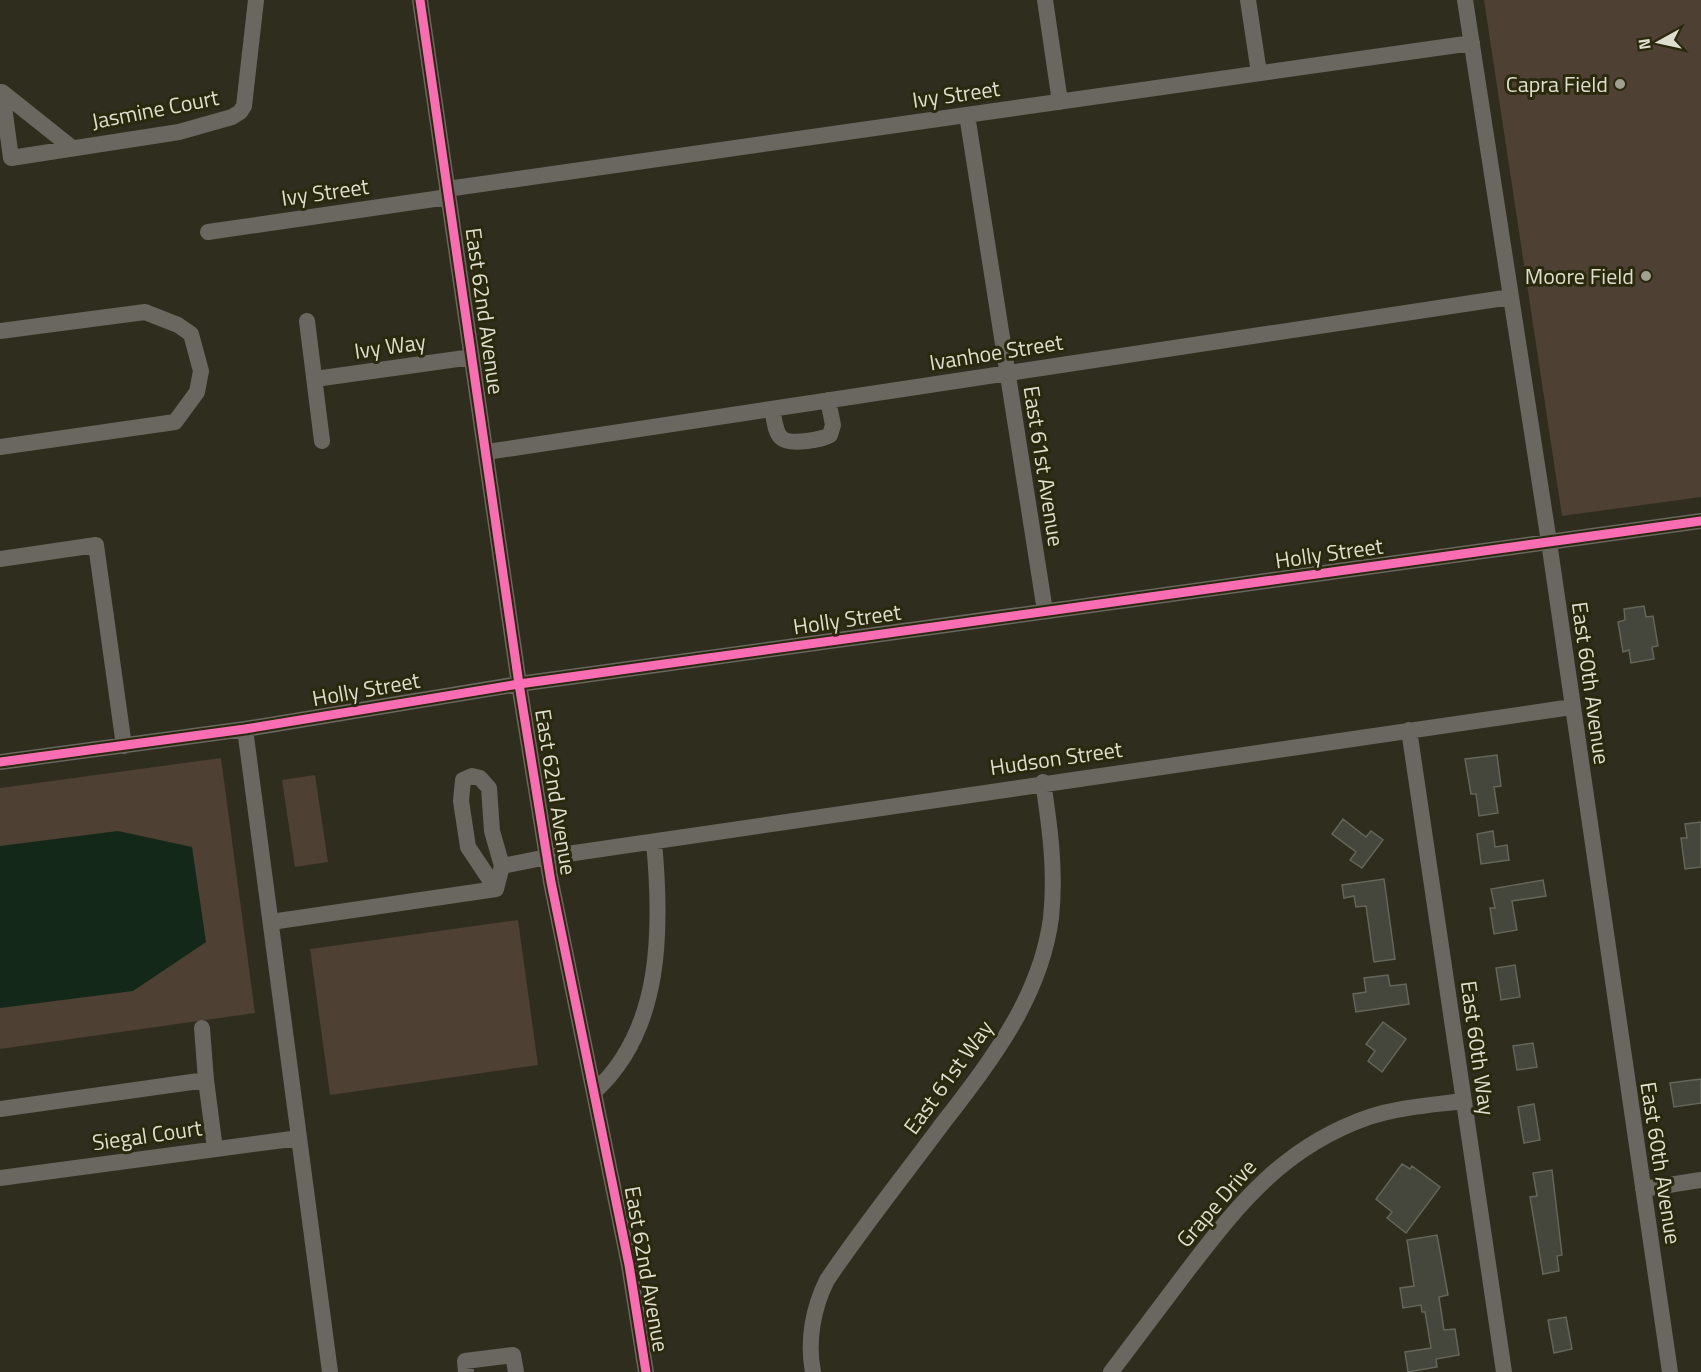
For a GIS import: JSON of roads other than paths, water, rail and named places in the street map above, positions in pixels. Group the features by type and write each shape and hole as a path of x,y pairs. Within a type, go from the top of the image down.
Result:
{"street":[{"name":"Jasmine Court","path":"71,147 2,92 11,158 179,132 232,117 244,106 255,0"},
{"name":"East 62nd Avenue","path":"420,0 519,684 547,857 629,1265 646,1372"},
{"path":"1045,0 1060,102"},
{"path":"1248,0 1259,74"},
{"name":"East 60th Avenue","path":"1465,0 1549,542 1670,1372"},
{"name":"Ivy Street","path":"208,232 448,193 967,115 1472,43"},
{"name":"East 61st Avenue","path":"967,115 1045,611"},
{"name":"Ivanhoe Street","path":"487,452 1511,297"},
{"path":"0,331 145,312 178,325 191,334 201,371 198,392 175,422 0,447"},
{"path":"307,321 322,441"},
{"name":"Ivy Way","path":"315,379 472,357"},
{"path":"772,409 777,433 783,440 791,443 824,438 830,435 833,425 828,400"},
{"name":"Holly Street","path":"0,762 245,729 519,684 1701,521"},
{"path":"0,559 96,545 124,746"},
{"name":"Hudson Street","path":"502,866 547,857 1043,782 1572,707"},
{"path":"245,729 330,1372"},
{"name":"East 60th Way","path":"1409,730 1504,1372"},
{"path":"472,776 480,778 489,788 492,831 502,866 496,889 468,847 466,839 461,786 464,780 472,776"},
{"name":"East 61st Way","path":"813,1372 811,1337 817,1304 827,1280 991,1061 1017,1019 1034,982 1047,939 1054,882 1050,825 1043,782"},
{"path":"594,1092 623,1063 644,1013 657,938 658,883 654,842"},
{"path":"270,922 496,889"},
{"path":"202,1028 215,1149"},
{"path":"0,1109 206,1080"},
{"name":"Grape Drive","path":"1111,1372 1229,1216 1265,1177 1292,1156 1321,1138 1368,1118 1463,1101"},
{"name":"Siegal Court","path":"0,1178 299,1138"},
{"path":"1643,1189 1701,1180"},
{"path":"466,1372 465,1361 513,1355 516,1372"}],"place":[{"name":"Capra Field","path":"1620,84"},
{"name":"Moore Field","path":"1646,276"}]}
